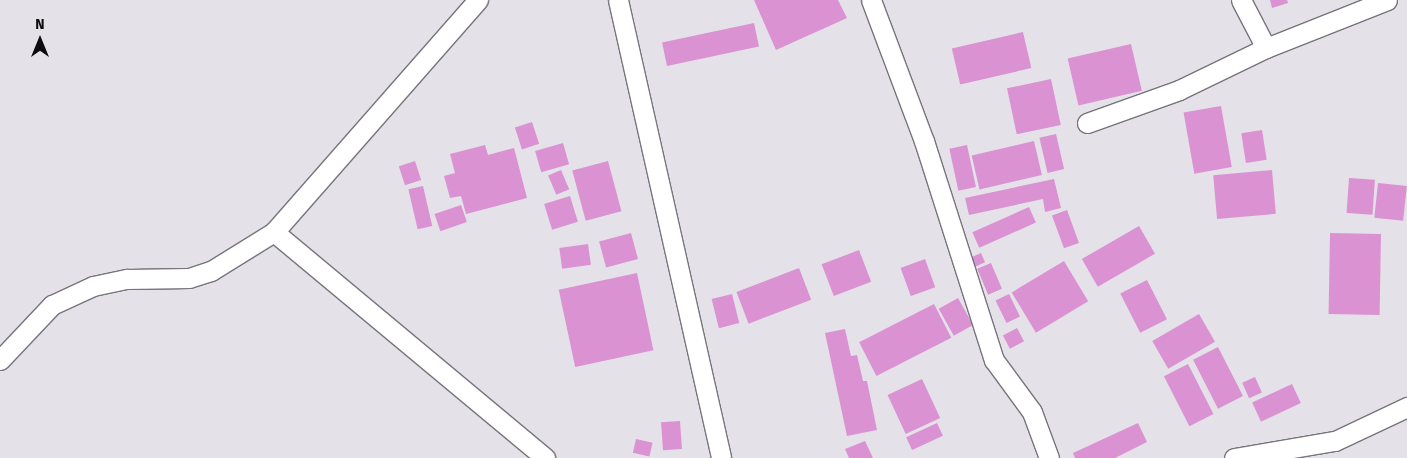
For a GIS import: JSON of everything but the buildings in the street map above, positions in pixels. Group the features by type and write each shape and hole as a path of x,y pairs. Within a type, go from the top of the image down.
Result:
{"street":[{"path":"0,360 52,305 93,286 127,280 189,278 211,271 274,232 478,0"},
{"path":"618,0 721,458"},
{"path":"871,0 924,141 994,360 1032,412 1049,458"},
{"path":"1241,0 1266,48"},
{"path":"1087,122 1179,90 1266,48 1387,0"},
{"path":"274,232 545,458"},
{"path":"1234,458 1335,441 1407,407"}]}
